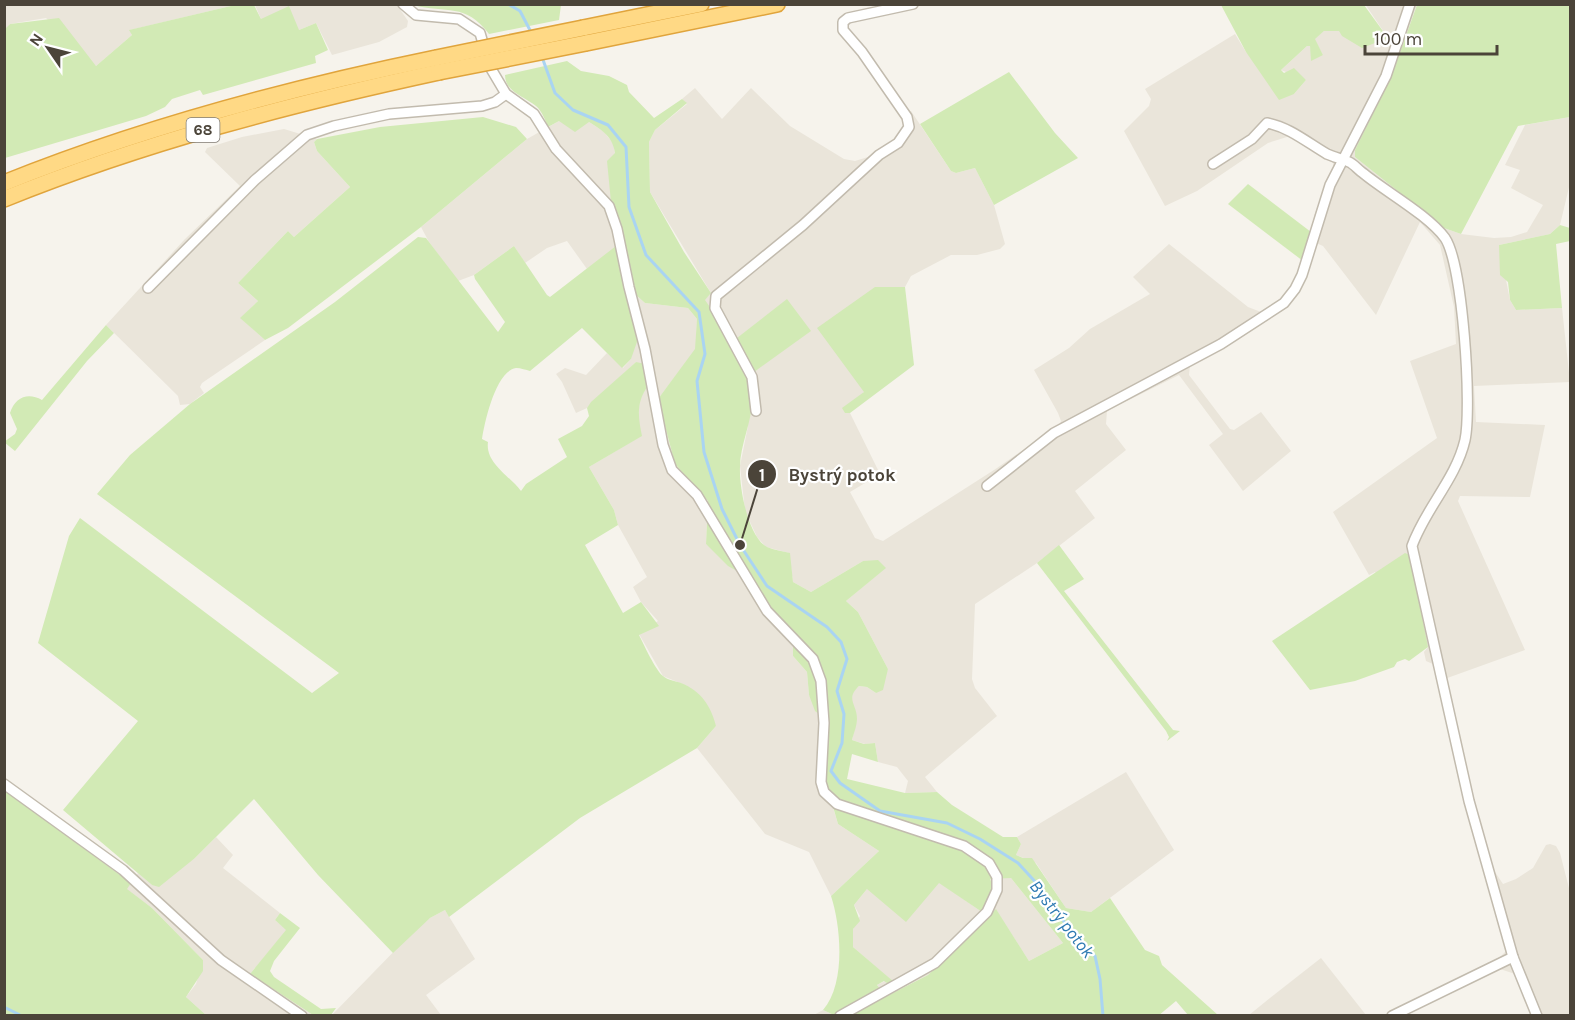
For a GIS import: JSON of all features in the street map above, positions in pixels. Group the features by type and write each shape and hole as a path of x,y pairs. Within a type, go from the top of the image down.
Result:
{"highway":[{"name":"68","path":"585,35 701,4"},
{"name":"68","path":"4,183 89,152 226,109 585,35 777,4"},
{"name":"68","path":"4,199 171,140 438,65"}],"street":[{"path":"403,4 416,15 459,19 480,33 490,67 506,94 534,114 556,148 609,206 617,229 628,287 649,368 663,445 672,470 696,495 767,612 813,659 821,681 824,723 821,782 824,792 837,804 964,846 989,863 997,877 997,890 987,912 935,963 840,1016"},
{"path":"756,411 752,377 715,308 716,296 803,225 879,155 904,137 909,127 907,117 862,52 843,30 843,22 848,18 913,4"},
{"path":"987,486 1054,433 1221,344 1284,303 1295,289 1302,274 1319,213 1386,76 1410,4"},
{"path":"147,288 255,180 307,135 334,126 389,114 482,106 495,102 506,94"},
{"path":"1213,164 1252,139 1267,123 1285,129 1350,162 1413,210 1445,238 1454,260 1464,336 1469,418 1464,444 1453,470 1419,525 1412,546 1469,801 1513,957 1537,1016"},
{"path":"4,784 116,864 221,960 302,1016"},
{"path":"1392,1016 1513,957"}],"shaded area":[{"path":"1365,4 1417,5 1391,77 1355,150 1355,157 1444,228 1461,234 1494,238 1511,237 1527,232 1543,205 1511,188 1520,170 1505,165 1525,125 1570,117 1570,183 1560,225 1550,234 1499,245 1510,300 1516,310 1562,308 1570,382 1474,386 1476,422 1545,425 1530,497 1460,496 1458,501 1525,650 1439,681 1435,665 1426,661 1424,652 1428,647 1375,572 1369,575 1333,512 1437,438 1410,361 1456,344 1454,307 1440,245 1420,222 1376,315 1323,246 1316,243 1311,232 1315,213 1333,170 1333,163 1328,159 1290,136 1268,143 1197,191 1165,206 1124,131 1149,106 1151,99 1145,89 1235,34 1246,52 1294,94 1306,80 1281,70 1307,46 1310,46 1312,54 1323,55 1314,39 1324,31 1334,29 1388,38"},
{"path":"5,5 235,5 130,30 132,35 96,66 46,18 10,24 5,30"},
{"path":"255,5 397,5 408,21 407,27 379,42 332,55 316,23 299,30 261,19"},
{"path":"695,88 722,119 751,88 790,126 844,159 855,161 868,157 894,141 904,126 902,116 911,111 951,171 956,173 975,168 994,205 1005,244 1000,249 977,255 951,255 911,276 905,287 875,287 864,392 845,413 850,413 880,474 850,492 875,538 883,541 994,470 1059,425 1061,421 1058,413 1034,370 1069,348 1090,329 1150,294 1133,277 1169,244 1248,307 1261,312 1268,309 1273,316 1190,365 1189,375 1230,429 1234,430 1261,412 1291,451 1243,491 1209,445 1223,434 1179,375 1107,411 1106,424 1126,450 1075,491 1095,518 1037,563 975,604 972,679 975,688 997,716 925,777 937,792 905,793 908,781 897,767 878,762 875,743 865,744 852,740 857,719 850,701 852,692 859,686 867,687 876,693 888,669 858,612 846,601 885,568 863,561 811,592 793,582 789,553 766,547 757,537 745,511 740,466 748,426 727,333 704,300 711,293 650,192 649,142 655,130 687,104 682,99"},
{"path":"559,121 589,122 603,131 614,144 623,242 587,269 567,241 547,248 525,263 514,246 474,275 458,281 429,242 421,227 527,139"},
{"path":"284,129 317,139 314,142 317,151 350,187 294,237 288,231 238,283 258,301 241,318 265,340 202,383 200,387 204,393 190,404 180,405 178,396 106,325 185,239 240,186 205,152 207,148 242,137"},
{"path":"636,295 645,303 688,308 697,319 696,349 658,399 675,464 708,501 706,544 750,578 793,632 793,656 807,672 809,695 828,721 829,794 838,824 879,851 831,896 809,852 765,834 697,748 716,726 687,686 663,676 639,634 658,621 641,602 633,587 647,577 618,525 614,510 589,467 641,436 638,417 640,397 646,389 636,362 587,408 576,413 556,374 565,368 586,375 607,353 623,368 631,359"},
{"path":"1126,772 1174,850 1091,912 1066,908 1036,863 1016,855 1021,844 1017,837"},
{"path":"216,837 233,855 223,868 280,913 275,920 287,930 250,974 313,1015 206,1015 186,997 196,984 203,960 152,908 126,889 138,873 152,885 195,858"},
{"path":"1546,845 1556,846 1560,853 1570,892 1570,1015 1532,1015 1515,974 1491,966 1505,952 1505,943 1486,875 1495,872 1503,884 1516,879 1533,868"},
{"path":"990,878 1011,878 1063,943 1029,961 996,910 928,975 850,1015 812,1016 823,1010 834,1015 880,989 877,985 885,981 893,982 853,947 853,929 860,916 854,905 867,889 939,882 982,912"},
{"path":"445,910 475,959 426,995 441,1015 331,1016 410,935 430,918"},
{"path":"1321,958 1366,1015 1249,1015 1270,998"}],"green space":[{"path":"235,5 254,5 261,19 289,6 299,30 316,23 328,50 315,56 316,63 203,95 200,90 172,99 165,107 146,116 5,158 4,30 10,24 59,18 96,66 132,35 129,30"},
{"path":"413,5 561,5 559,20 489,34 472,17 463,13"},
{"path":"1221,5 1364,5 1388,38 1362,48 1342,36 1339,31 1324,31 1315,39 1323,55 1311,61 1310,46 1307,46 1281,70 1284,73 1294,68 1306,80 1294,94 1279,100 1246,52"},
{"path":"1417,5 1570,5 1570,117 1518,126 1461,234 1444,228 1355,157 1355,150 1391,77"},
{"path":"567,61 581,71 609,76 627,85 629,92 654,118 682,99 687,103 655,130 649,142 650,192 684,252 711,293 705,300 733,345 750,382 752,403 742,449 740,476 746,511 760,542 767,547 790,553 793,582 811,592 863,561 878,560 886,568 846,601 858,612 888,669 883,690 876,693 867,687 859,686 853,695 857,719 852,740 864,744 875,743 878,762 852,754 847,779 905,793 937,792 952,805 1003,837 1017,837 1021,844 1016,855 1032,858 1066,908 1091,912 1110,898 1145,950 1159,956 1162,965 1218,1015 1188,1015 1176,1001 1158,1016 850,1015 928,975 996,909 1029,961 1063,943 1011,878 990,879 994,890 982,912 939,883 906,922 867,889 854,905 860,921 853,929 853,947 894,982 890,985 884,981 877,985 881,990 834,1015 823,1010 830,999 838,970 839,938 831,896 879,851 838,824 825,779 828,721 815,711 809,695 807,672 793,656 793,632 769,610 750,578 728,566 706,544 708,501 675,464 658,399 695,349 697,319 688,308 645,303 636,295 611,202 607,161 615,153 614,147 602,131 589,122 575,132 559,121 548,127 538,108 516,94 506,81 505,75"},
{"path":"1009,72 1055,133 1078,158 994,205 975,168 956,173 951,171 920,124"},
{"path":"483,117 516,127 527,139 421,227 288,328 265,340 240,318 258,301 238,283 288,231 294,237 350,187 317,151 314,142 317,139 380,127"},
{"path":"1248,184 1311,232 1303,261 1228,204"},
{"path":"1560,225 1570,228 1570,241 1556,244 1562,308 1516,310 1510,300 1508,282 1500,275 1499,245 1550,234"},
{"path":"418,237 426,238 498,332 505,322 474,275 514,246 550,297 616,246 638,339 631,359 622,368 582,328 530,371 516,368 509,371 497,387 482,439 488,442 488,450 494,463 521,491 526,484 567,457 558,439 582,426 589,416 587,408 591,402 636,362 645,364 648,386 641,398 639,410 642,436 589,467 614,510 618,525 585,545 623,613 641,602 659,626 639,635 660,673 688,686 700,695 708,706 716,726 697,748 580,818 449,917 445,910 430,918 393,953 318,875 254,799 195,858 159,887 152,885 63,810 138,721 38,643 69,536 80,518 312,693 339,673 97,494 130,455 190,404 335,302"},
{"path":"875,287 905,287 914,365 850,413 845,413 842,408 864,392 817,328"},
{"path":"787,299 811,331 754,372 737,338"},
{"path":"106,325 114,333 87,361 15,451 4,442 15,434 17,429 10,413 15,403 27,396 42,400"},
{"path":"1059,545 1084,579 1064,591 1173,730 1180,731 1167,741 1169,737 1166,731 1037,563"},
{"path":"1405,553 1410,555 1428,647 1409,661 1405,659 1397,662 1394,667 1355,681 1310,690 1272,641"},
{"path":"4,790 131,883 127,889 152,908 203,960 203,971 186,997 206,1015 5,1015"},
{"path":"280,913 300,928 274,961 270,971 274,977 321,1009 336,1008 331,1015 313,1015 250,974 286,930 275,920"}],"waterway":[{"name":"Bystrý potok","path":"508,4 520,11 532,34"},
{"name":"Bystrý potok","path":"542,57 555,93 573,110 608,125 626,147 629,207 646,255 699,312 705,354 697,381 704,452 722,509 740,545 767,586 827,627 841,642 847,659 837,691 844,714 842,743 831,771 840,783 880,811 947,823 980,839 1018,863 1040,887 1076,939 1095,956 1100,979 1103,1016"},
{"path":"4,1007 22,1016"}],"place":[{"name":"Bystrý potok","path":"740,545"}]}
